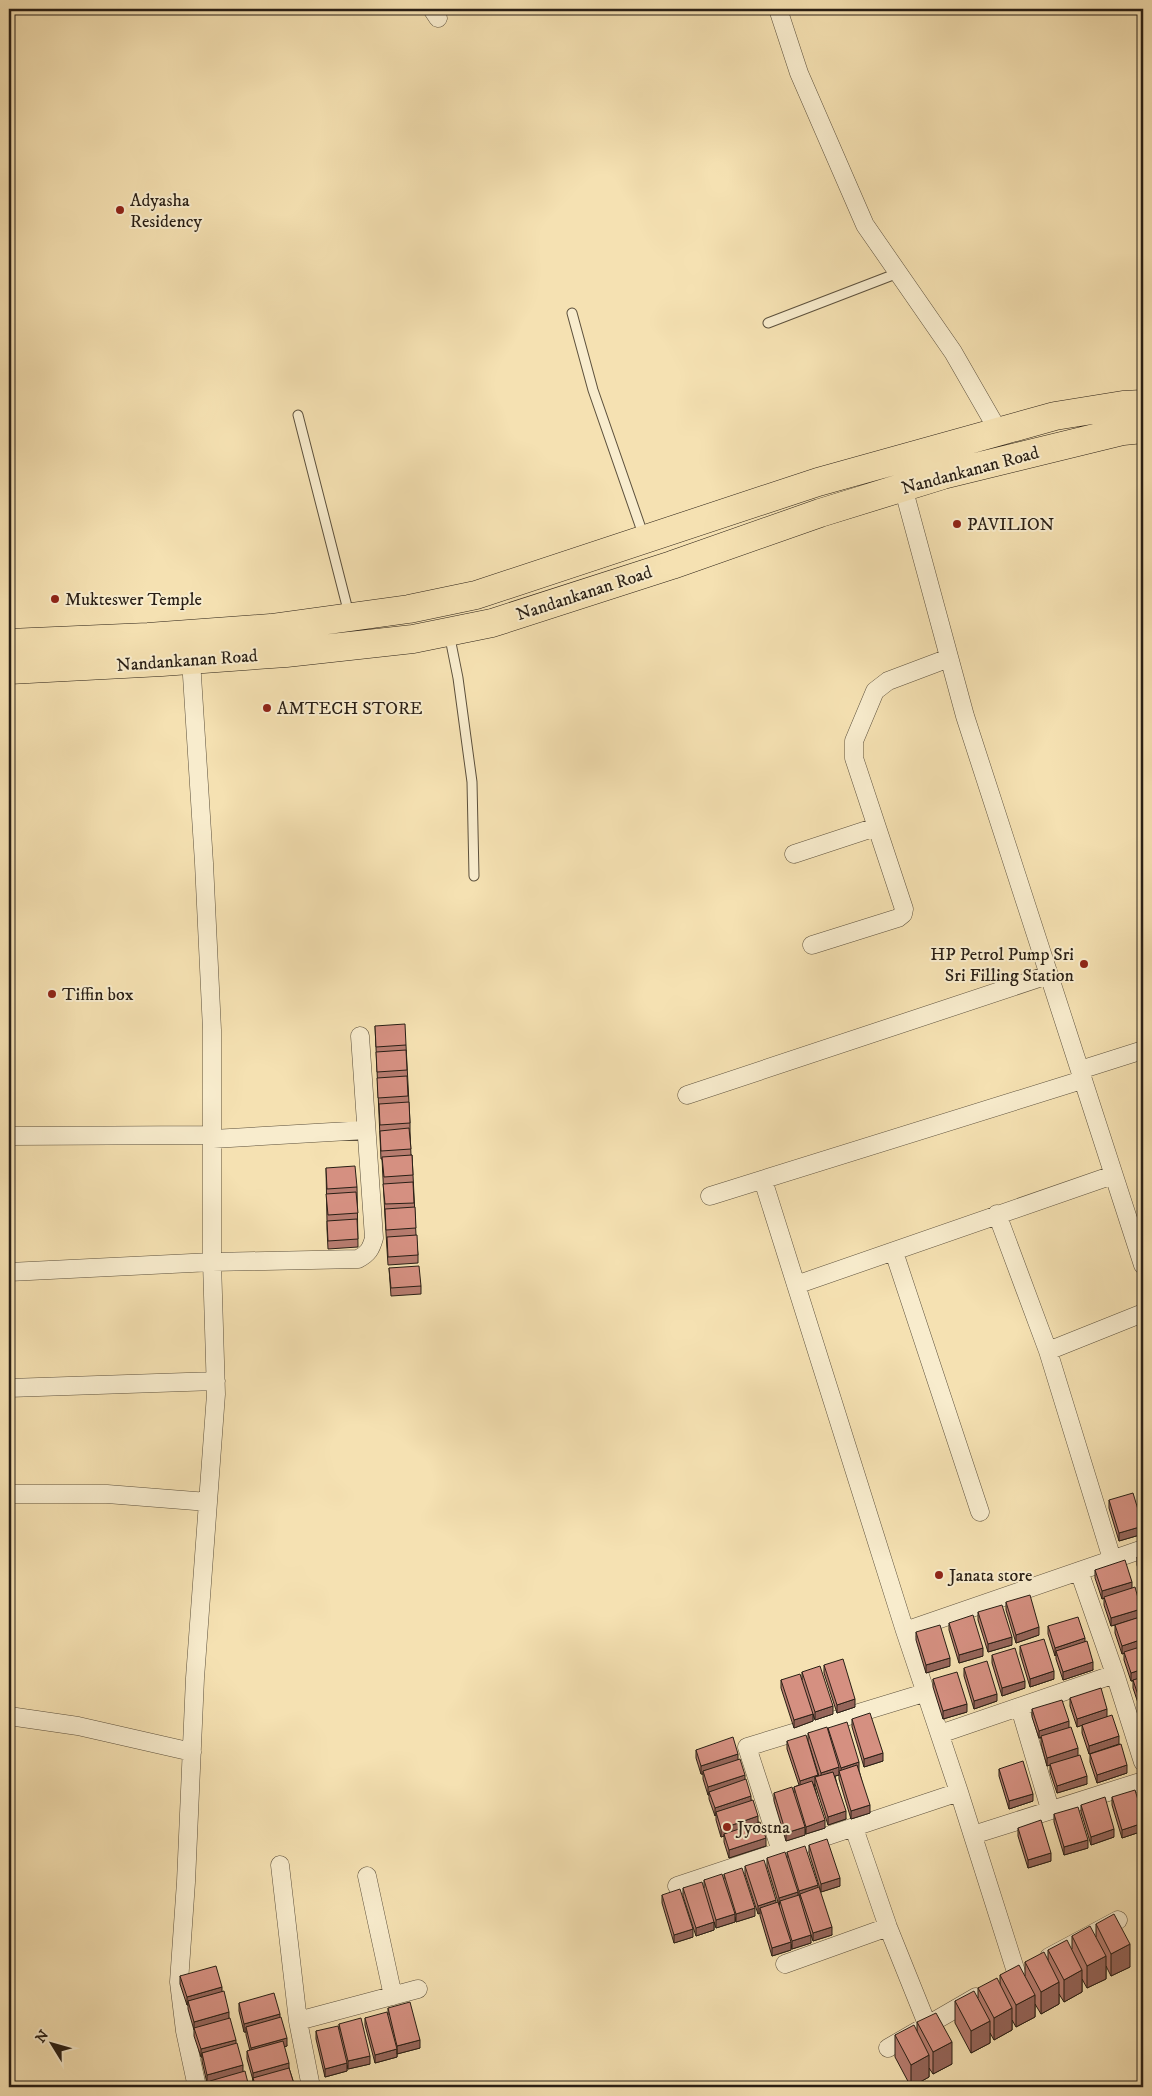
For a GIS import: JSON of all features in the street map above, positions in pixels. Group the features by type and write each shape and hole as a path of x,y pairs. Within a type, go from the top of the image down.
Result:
{"main road":[{"name":"Nandankanan Road","path":"9,643 148,637 271,628 408,608 476,595 830,478 1055,416 1123,405 1143,404"},
{"name":"Nandankanan Road","path":"9,670 286,653 413,639 492,623 838,507 943,475 1104,436 1143,430"},
{"path":"830,478 838,507"}],"street":[{"path":"778,9 805,88 865,225 953,352 998,432"},
{"path":"903,487 965,716 1114,1175 1140,1240 1143,1265"},
{"path":"812,945 898,918 903,914 904,909 854,758 854,741 875,691 888,681 949,658"},
{"path":"191,660 212,1030 212,1262 216,1381 195,1678 178,1982 185,2031 197,2087"},
{"path":"794,854 876,827"},
{"path":"687,1095 1048,975"},
{"path":"9,1272 212,1262 358,1259 366,1254 372,1248 374,1238 360,1036"},
{"path":"710,1196 1081,1075 1143,1050"},
{"path":"9,1136 213,1137 366,1130"},
{"path":"796,1285 1114,1175"},
{"path":"763,1180 904,1631 924,1693 940,1734 1017,1975"},
{"path":"998,1214 1048,1351 1112,1559"},
{"path":"894,1252 980,1512"},
{"path":"1048,1351 1143,1314"},
{"path":"9,1388 216,1381"},
{"path":"9,1494 107,1494 208,1502"},
{"path":"904,1631 1143,1549"},
{"path":"1079,1571 1143,1762"},
{"path":"940,1734 1115,1674"},
{"path":"781,1851 747,1747 924,1693"},
{"path":"1020,1708 1050,1809"},
{"path":"9,1716 78,1726 192,1752"},
{"path":"972,1835 1143,1781"},
{"path":"677,1886 959,1792"},
{"path":"854,1828 888,1927 927,2024"},
{"path":"280,1865 298,2021 311,2087"},
{"path":"367,1876 393,1996"},
{"path":"888,2048 927,2024 1118,1920"},
{"path":"784,1964 888,1927"},
{"path":"298,2021 418,1989"}],"lane":[{"path":"768,323 898,273"},
{"path":"572,313 593,390 645,540"},
{"path":"298,415 350,616"},
{"path":"449,632 458,678 472,782 474,876"}],"building":[{"path":"405,1024 406,1045 376,1047 375,1026"},
{"path":"406,1050 407,1070 377,1072 376,1052"},
{"path":"407,1076 408,1096 378,1098 377,1078"},
{"path":"409,1102 410,1123 380,1125 379,1104"},
{"path":"409,1128 411,1149 381,1151 380,1131"},
{"path":"412,1155 413,1175 384,1177 382,1157"},
{"path":"355,1166 357,1187 327,1189 326,1168"},
{"path":"413,1182 414,1203 385,1204 383,1184"},
{"path":"356,1192 358,1213 328,1215 326,1194"},
{"path":"415,1207 416,1228 386,1230 385,1209"},
{"path":"357,1219 358,1239 328,1241 327,1221"},
{"path":"417,1235 418,1255 388,1257 387,1237"},
{"path":"419,1266 421,1286 391,1288 389,1268"},
{"path":"1133,1493 1143,1526 1119,1533 1109,1500"},
{"path":"1143,1555 1143,1578 1137,1557"},
{"path":"1125,1560 1132,1582 1102,1591 1095,1570"},
{"path":"1135,1587 1141,1609 1111,1618 1104,1597"},
{"path":"1030,1595 1039,1627 1016,1635 1006,1602"},
{"path":"1002,1605 1012,1637 988,1644 978,1612"},
{"path":"973,1615 983,1648 959,1655 949,1623"},
{"path":"1143,1616 1143,1639 1122,1646 1115,1625"},
{"path":"1078,1617 1085,1638 1055,1648 1048,1626"},
{"path":"940,1625 950,1658 926,1665 916,1632"},
{"path":"1044,1639 1054,1671 1030,1679 1020,1646"},
{"path":"1087,1641 1093,1662 1063,1672 1056,1651"},
{"path":"1143,1646 1143,1669 1131,1673 1124,1652"},
{"path":"1015,1648 1025,1681 1002,1688 992,1655"},
{"path":"843,1659 855,1699 837,1705 824,1665"},
{"path":"987,1661 997,1694 974,1701 964,1668"},
{"path":"820,1666 833,1706 815,1712 802,1672"},
{"path":"957,1672 967,1704 943,1711 933,1679"},
{"path":"800,1674 813,1714 794,1720 781,1680"},
{"path":"1143,1677 1143,1700 1140,1701 1133,1680"},
{"path":"1101,1688 1107,1709 1077,1719 1070,1698"},
{"path":"1062,1700 1069,1721 1039,1731 1032,1709"},
{"path":"870,1713 883,1753 864,1759 852,1719"},
{"path":"1112,1715 1119,1736 1089,1746 1082,1725"},
{"path":"847,1722 859,1762 841,1768 828,1728"},
{"path":"827,1727 839,1767 821,1773 808,1733"},
{"path":"1071,1727 1078,1748 1047,1758 1041,1736"},
{"path":"806,1735 818,1775 800,1781 787,1741"},
{"path":"733,1737 738,1754 701,1766 696,1750"},
{"path":"1121,1744 1127,1765 1097,1775 1090,1754"},
{"path":"1080,1755 1087,1776 1057,1786 1050,1764"},
{"path":"740,1759 745,1775 708,1787 703,1771"},
{"path":"1023,1761 1033,1794 1009,1801 999,1769"},
{"path":"857,1765 870,1805 851,1811 839,1771"},
{"path":"833,1772 846,1811 828,1817 815,1777"},
{"path":"746,1779 751,1796 715,1808 709,1792"},
{"path":"812,1781 825,1820 806,1827 794,1787"},
{"path":"792,1787 805,1827 786,1833 774,1793"},
{"path":"1135,1790 1143,1816 1143,1823 1122,1830 1112,1797"},
{"path":"1105,1797 1114,1829 1091,1837 1081,1805"},
{"path":"753,1800 758,1816 721,1829 716,1812"},
{"path":"1078,1807 1088,1840 1064,1847 1054,1814"},
{"path":"1041,1820 1051,1853 1028,1860 1018,1828"},
{"path":"760,1822 766,1838 729,1850 724,1834"},
{"path":"827,1839 840,1878 821,1884 809,1845"},
{"path":"805,1846 818,1885 799,1891 787,1852"},
{"path":"785,1852 798,1892 779,1898 767,1858"},
{"path":"764,1860 776,1900 758,1906 745,1866"},
{"path":"742,1868 755,1908 736,1914 724,1874"},
{"path":"722,1874 735,1914 716,1920 704,1880"},
{"path":"702,1882 714,1922 696,1928 683,1888"},
{"path":"819,1887 832,1927 813,1933 800,1894"},
{"path":"680,1889 693,1929 674,1935 662,1895"},
{"path":"799,1895 811,1935 792,1941 780,1901"},
{"path":"778,1902 791,1942 772,1948 760,1908"},
{"path":"1114,1914 1130,1944 1111,1954 1096,1924"},
{"path":"1090,1926 1106,1956 1087,1966 1072,1936"},
{"path":"1067,1940 1082,1970 1064,1980 1048,1950"},
{"path":"1044,1952 1059,1982 1041,1992 1025,1962"},
{"path":"1019,1965 1035,1995 1016,2005 1000,1975"},
{"path":"216,1966 222,1987 187,1997 180,1976"},
{"path":"997,1978 1012,2008 994,2018 978,1988"},
{"path":"224,1991 229,2012 194,2022 188,2001"},
{"path":"974,1991 990,2021 971,2031 955,2001"},
{"path":"274,1993 280,2014 244,2024 239,2003"},
{"path":"410,2002 420,2040 397,2046 388,2008"},
{"path":"387,2012 397,2049 375,2055 365,2018"},
{"path":"936,2013 952,2042 933,2052 917,2022"},
{"path":"281,2017 287,2038 251,2048 246,2027"},
{"path":"230,2018 236,2040 201,2049 194,2028"},
{"path":"361,2018 370,2056 348,2061 339,2024"},
{"path":"914,2025 929,2055 911,2065 895,2035"},
{"path":"338,2026 347,2063 325,2069 316,2031"},
{"path":"283,2041 289,2063 253,2073 247,2051"},
{"path":"237,2043 243,2065 207,2075 202,2053"},
{"path":"289,2068 295,2087 256,2087 253,2078"},
{"path":"245,2071 249,2087 211,2087 210,2081"}],"place":[{"name":"Adyasha Residency","path":"120,210"},
{"name":"PAVILION","path":"957,524"},
{"name":"Mukteswer Temple","path":"55,599"},
{"name":"AMTECH STORE","path":"267,708"},
{"name":"HP Petrol Pump Sri Sri Filling Station","path":"1084,964"},
{"name":"Tiffin box","path":"52,994"},
{"name":"Janata store","path":"939,1575"},
{"name":"Jyostna","path":"727,1827"}]}
